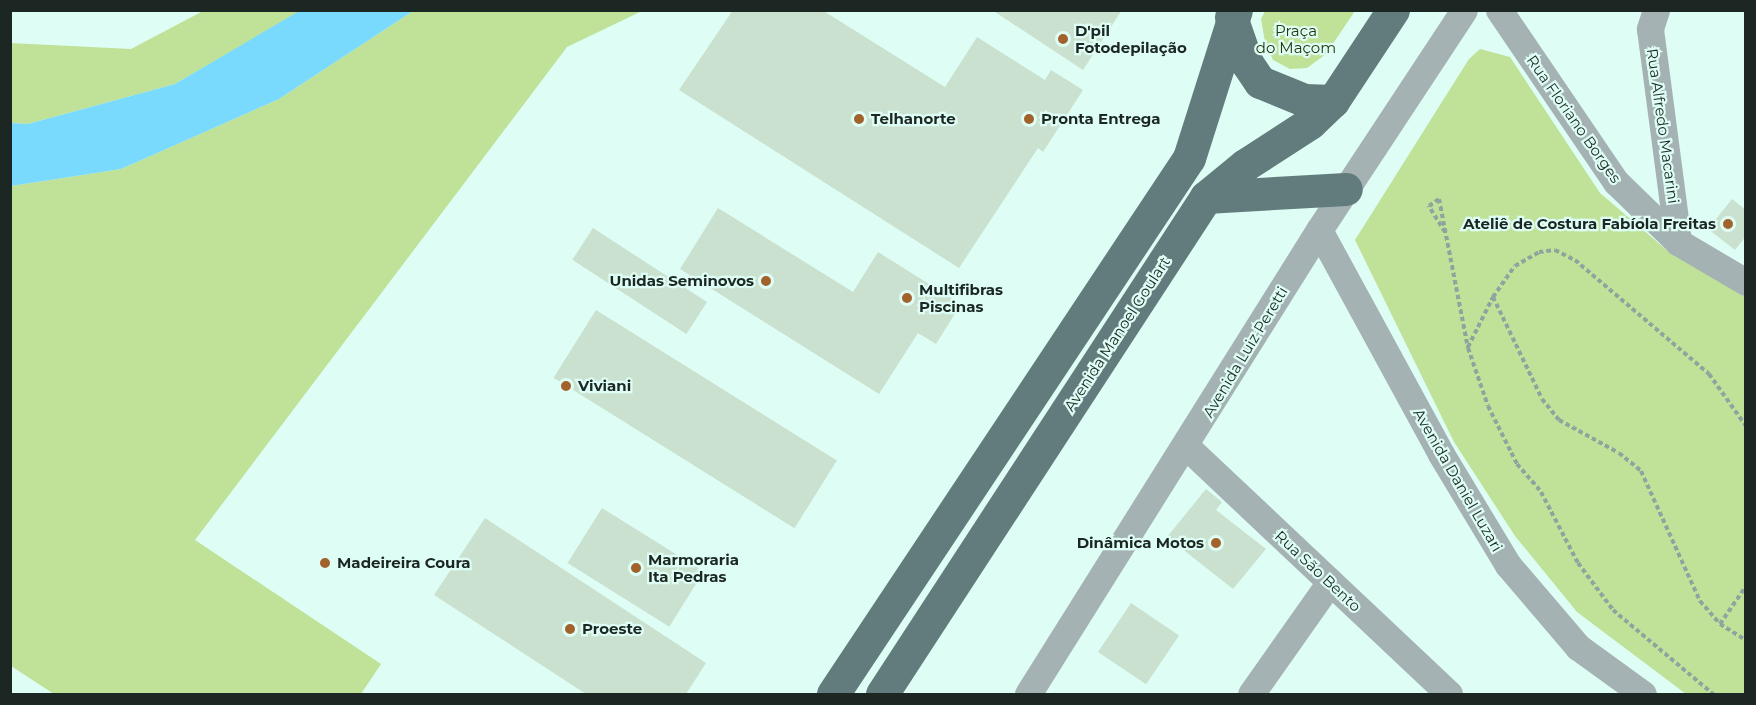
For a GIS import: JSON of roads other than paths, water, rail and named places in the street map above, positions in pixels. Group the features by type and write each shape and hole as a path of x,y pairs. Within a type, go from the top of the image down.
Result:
{"main road":[{"name":"Avenida Manoel Goulart","path":"882,694 1206,197 1245,165 1310,123 1333,101 1393,10"},
{"path":"1234,14 1247,63 1260,82 1304,100 1333,101"},
{"path":"833,694 1189,158 1234,14"},
{"path":"1206,197 1346,189"}],"street":[{"name":"Avenida Luiz Peretti","path":"1036,691 1319,230 1464,10"},
{"name":"Rua Floriano Borges","path":"1499,10 1616,182 1678,242 1746,282"},
{"name":"Rua Alfredo Macarini","path":"1656,10 1650,29 1678,242"},
{"name":"Avenida Daniel Luzari","path":"1319,230 1441,454 1508,565 1578,647 1643,694"},
{"name":"Rua São Bento","path":"1186,447 1449,694"},
{"path":"1251,694 1330,582"}],"water":[{"path":"301,10 413,11 279,99 121,169 11,186 11,123 28,124 175,84"}],"place":[{"name":"D'pil Fotodepilação","path":"1063,39"},
{"name":"Telhanorte","path":"859,119"},
{"name":"Pronta Entrega","path":"1029,119"},
{"name":"Ateliê de Costura Fabíola Freitas","path":"1728,224"},
{"name":"Unidas Seminovos","path":"766,281"},
{"name":"Multifibras Piscinas","path":"907,298"},
{"name":"Viviani","path":"566,386"},
{"name":"Dinâmica Motos","path":"1216,543"},
{"name":"Madeireira Coura","path":"325,563"},
{"name":"Marmoraria Ita Pedras","path":"636,568"},
{"name":"Proeste","path":"570,629"}],"park label":[{"name":"Praça do Maçom","path":"1296,38"}]}
